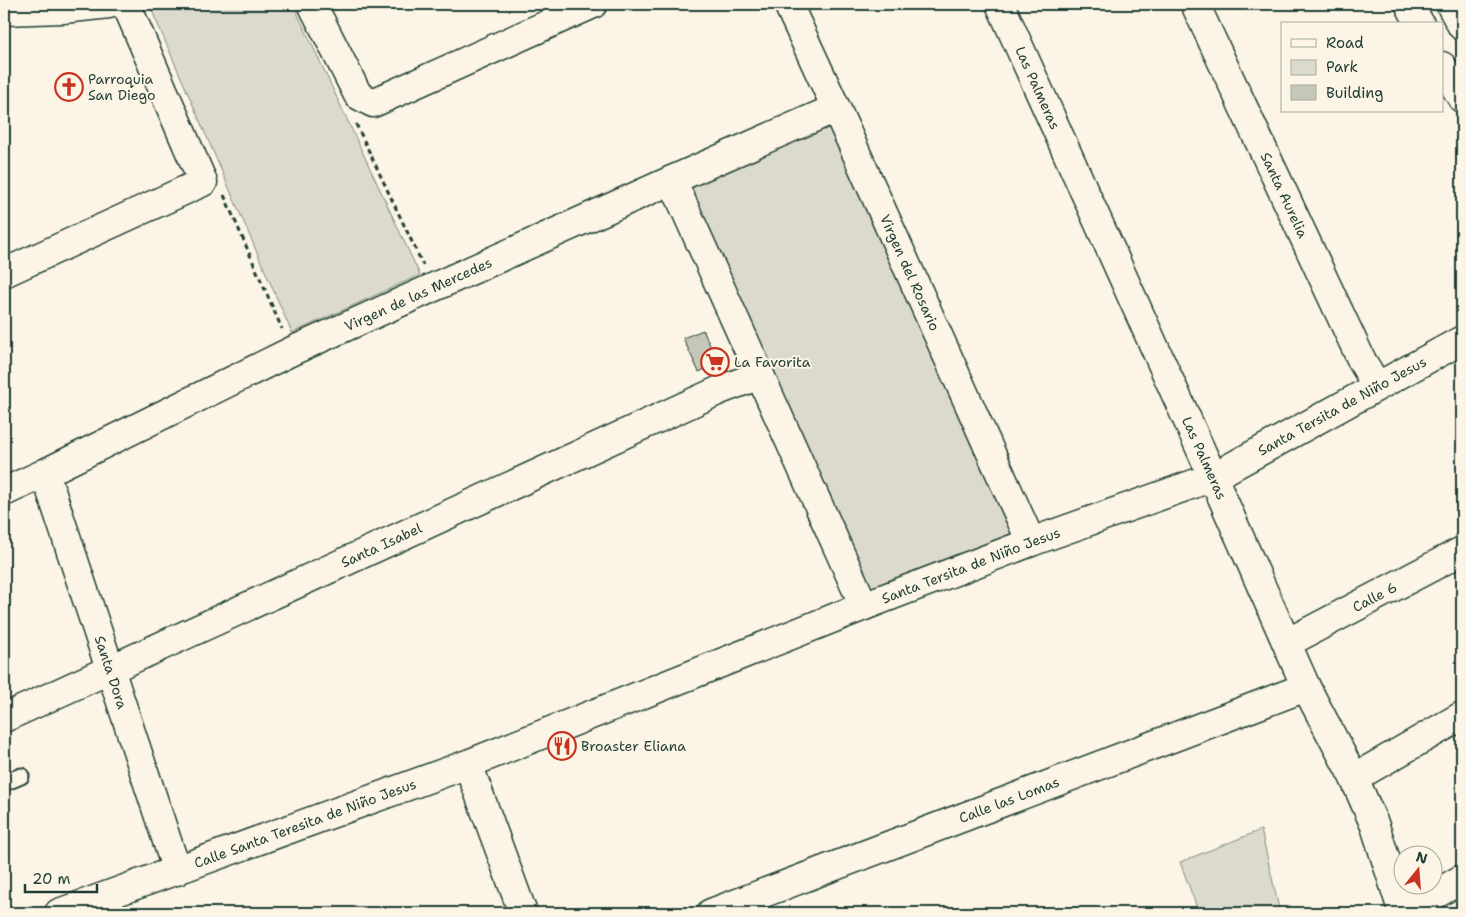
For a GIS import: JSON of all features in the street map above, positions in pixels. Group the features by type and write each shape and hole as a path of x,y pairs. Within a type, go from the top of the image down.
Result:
{"street":[{"path":"4,11 63,9 109,4"},
{"path":"4,273 203,182 126,4"},
{"path":"312,4 358,95 363,111 593,4"},
{"name":"Virgen del Rosario","path":"788,4 1031,542"},
{"name":"Las Palmeras","path":"1000,4 1306,687 1354,778 1375,826 1403,913"},
{"name":"Santa Aurelia","path":"1195,4 1362,362 1376,386"},
{"path":"1409,4 1419,22"},
{"path":"1450,4 1462,26"},
{"path":"1444,69 1462,98"},
{"name":"Virgen de las Mercedes","path":"4,492 292,351 836,108"},
{"path":"672,180 864,606"},
{"name":"Santa Tersita de Niño Jesus","path":"468,764 864,606 1031,542 1213,477 1462,340"},
{"name":"Santa Isabel","path":"4,718 711,394 760,375"},
{"name":"Santa Dora","path":"45,473 177,871"},
{"name":"Calle 6","path":"1287,643 1462,551"},
{"name":"Calle las Lomas","path":"712,913 1306,687"},
{"path":"1354,778 1462,716"},
{"path":"468,764 523,913"},
{"name":"Calle Santa Teresita de Niño Jesus","path":"59,913 468,764"},
{"path":"1403,913 1462,879"}],"lane":[{"path":"4,783 22,776"}],"path":[{"path":"363,111 433,287"},
{"path":"203,182 218,183 292,351"}],"green space":[{"path":"149,4 293,4 420,275 292,333"},
{"path":"832,123 1016,535 870,592 686,184"},
{"path":"1261,830 1280,913 1199,913 1180,862"}],"building":[{"path":"703,330 718,363 699,372 683,338"}],"place":[{"name":"Parroquia San Diego","path":"69,87"},
{"name":"La Favorita","path":"715,362"},
{"name":"Broaster Eliana","path":"562,746"}]}
